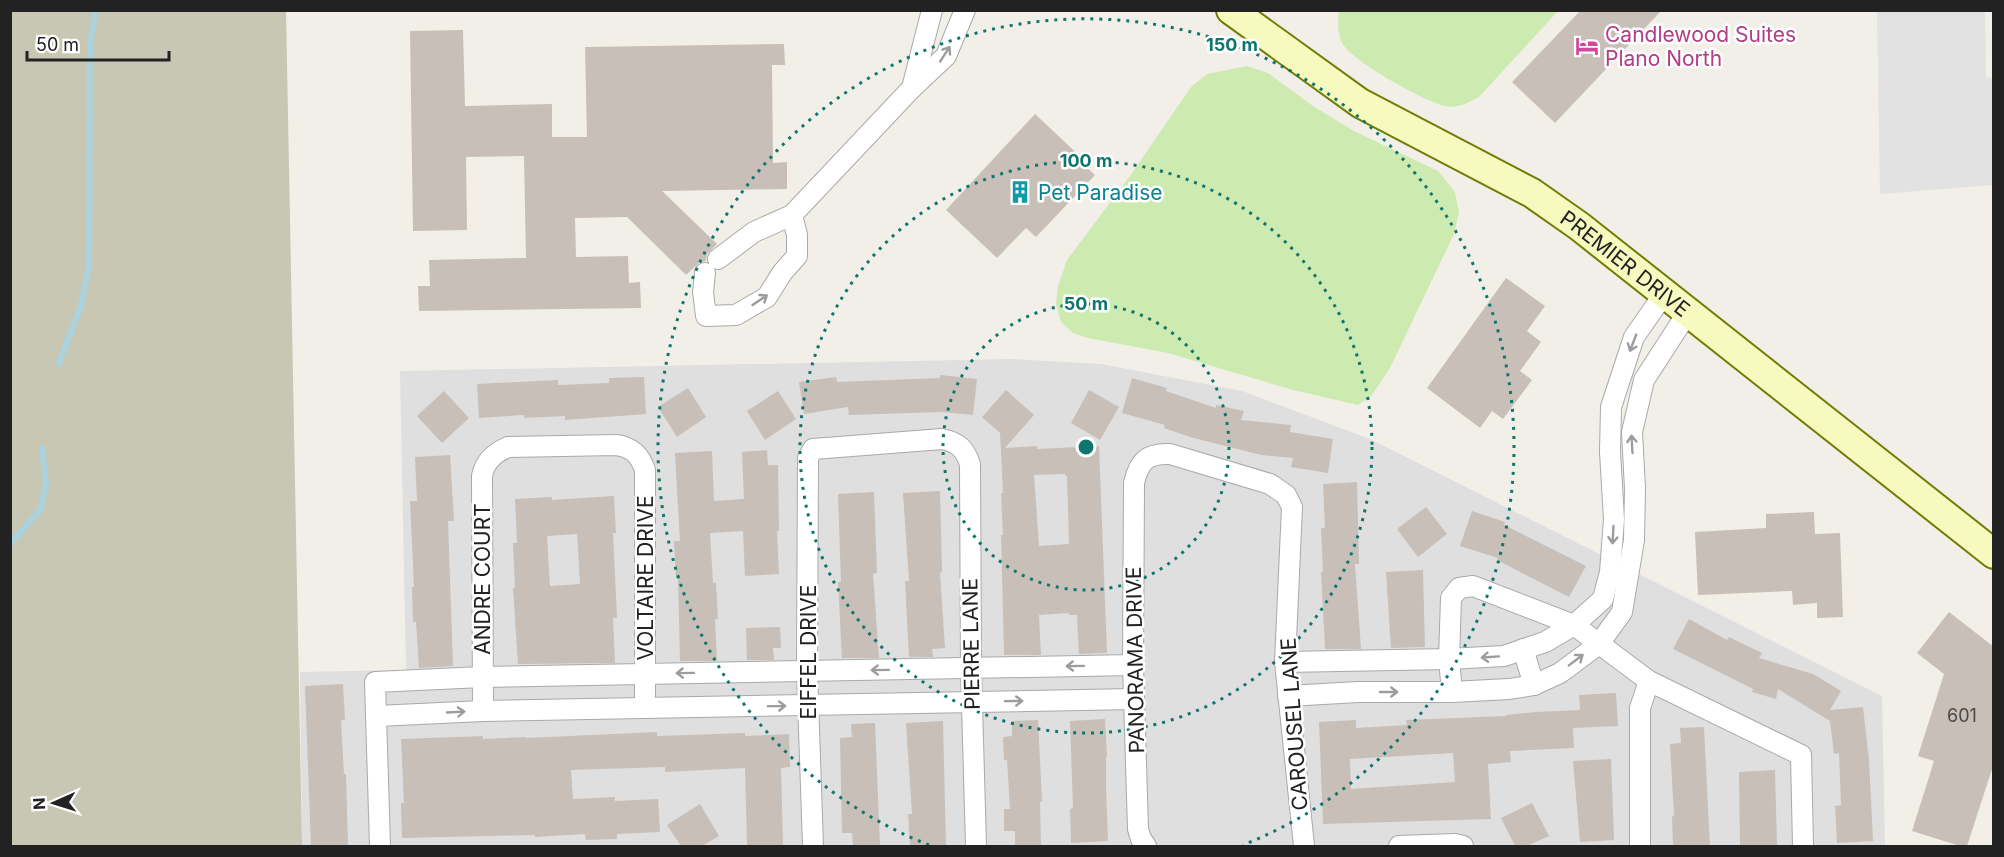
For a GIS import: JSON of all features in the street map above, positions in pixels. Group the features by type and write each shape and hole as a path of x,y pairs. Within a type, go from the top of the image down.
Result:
{"street":[{"path":"912,88 932,10"},
{"path":"792,216 797,235 797,256 782,273 767,297 736,315 706,316 703,292 711,266 754,232 792,216 912,88 946,56 965,10"},
{"name":"PREMIER DRIVE","path":"1231,10 1360,103 1532,193 1579,226 1994,554"},
{"path":"1285,662 1504,656 1545,642 1574,625 1603,599 1611,572 1614,519 1610,452 1611,407 1634,337 1664,294"},
{"path":"1288,696 1358,692 1452,692 1509,689 1534,685 1560,672 1599,644 1622,612 1635,540 1632,432 1644,380 1688,312"},
{"name":"EIFFEL DRIVE","path":"813,846 807,671 808,458 813,449 942,439 960,446"},
{"name":"VOLTAIRE DRIVE","path":"496,452 508,447 616,445 626,446 642,460 645,470 645,708"},
{"name":"PIERRE LANE","path":"960,446 967,454 970,464 971,668 976,846"},
{"name":"ANDRE COURT","path":"483,711 482,476 484,466 496,452"},
{"name":"CAROUSEL LANE","path":"1136,472 1141,463 1149,457 1159,453 1170,454 1270,484 1286,495 1292,507 1285,662 1304,846"},
{"name":"PANORAMA DRIVE","path":"1136,472 1134,483 1133,665 1138,829 1146,846"},
{"path":"1612,490 1635,489"},
{"path":"1452,692 1449,659 1451,598 1459,588 1473,586 1574,625 1649,681 1801,756 1803,846"},
{"path":"1523,649 1534,685"},
{"path":"1357,661 1358,692"},
{"path":"380,846 375,682 482,677 1133,665"},
{"path":"746,706 747,672"},
{"path":"572,675 572,709"},
{"path":"430,679 431,713"},
{"path":"1640,846 1640,708 1649,681"},
{"path":"377,716 572,709 1134,699"},
{"path":"1400,846 1455,844 1463,846"}],"shaded area":[{"path":"10,11 286,11 302,846 11,846"},
{"path":"1877,11 1985,11 1986,77 1994,78 1993,185 1880,194"},
{"path":"1011,359 1101,364 1242,391 1370,439 1882,696 1885,846 302,846 300,672 406,670 400,371"}],"green space":[{"path":"1339,10 1558,11 1480,96 1464,104 1450,107 1435,103 1405,89 1373,70 1348,51 1339,35"},
{"path":"1247,66 1268,73 1313,106 1354,131 1438,171 1455,192 1459,213 1454,234 1390,368 1372,395 1358,405 1293,390 1168,353 1088,338 1073,333 1061,322 1056,304 1058,286 1067,260 1130,176 1191,87 1207,74"}],"building":[{"name":"Candlewood Suites Plano North","path":"1581,10 1662,10 1555,123 1512,82"},
{"path":"463,30 465,106 552,104 552,137 587,137 585,47 784,44 785,65 772,65 773,163 787,162 787,189 662,191 717,244 707,254 706,261 700,262 686,275 627,217 575,218 576,257 628,256 629,283 640,282 641,308 419,311 418,286 430,286 429,260 526,258 524,156 466,157 467,230 413,231 410,31"},
{"name":"Pet Paradise","path":"1035,114 1085,161 1083,164 1095,175 1036,237 1026,228 997,258 946,210"},
{"path":"1506,278 1545,306 1527,331 1541,342 1520,371 1532,380 1503,419 1492,411 1480,428 1427,388"},
{"path":"940,375 977,379 973,415 943,412 849,415 848,407 804,414 799,382 836,377 837,382 940,378"},
{"path":"644,377 646,414 565,420 565,416 524,418 524,415 479,418 477,384 558,380 558,385 609,383 609,378"},
{"path":"1132,378 1167,388 1166,391 1216,408 1216,405 1244,411 1241,420 1291,425 1290,432 1333,439 1328,473 1291,467 1293,458 1261,455 1190,437 1164,428 1165,425 1122,413"},
{"path":"688,388 706,417 677,437 658,407"},
{"path":"1006,390 1034,415 1005,448 1099,446 1107,653 1079,654 1077,615 1069,615 1069,613 1039,615 1041,655 1004,655 1001,535 1003,535 1001,493 1003,493 1000,433 982,417","holes":["1065,474 1067,476 1069,544 1039,546 1034,475"]},
{"path":"1089,390 1119,407 1100,440 1071,423"},
{"path":"444,391 469,418 442,443 417,416"},
{"path":"778,391 796,419 765,440 747,411"},
{"path":"767,450 768,465 778,465 779,574 745,576 743,531 710,533 718,619 715,619 717,661 680,661 678,578 676,578 674,541 680,541 675,453 712,451 714,501 744,499 742,452"},
{"path":"450,455 454,521 448,521 453,666 419,668 416,622 413,622 412,587 414,587 410,501 417,501 415,457"},
{"path":"1357,482 1359,564 1355,564 1361,649 1325,649 1321,572 1323,572 1321,528 1325,528 1323,484"},
{"path":"940,491 942,572 940,573 945,648 932,649 933,657 909,657 905,581 909,581 903,493"},
{"path":"874,492 877,573 873,574 879,658 842,658 838,582 841,582 838,494"},
{"path":"614,496 616,533 613,533 617,618 613,618 615,663 518,664 513,588 515,588 513,543 517,543 515,499 552,497 552,500","holes":["577,534 580,584 550,586 547,536"]},
{"path":"1426,507 1447,534 1418,557 1397,529"},
{"path":"1472,511 1505,522 1504,525 1586,566 1569,597 1497,560 1498,558 1460,546"},
{"path":"1814,512 1815,534 1840,533 1843,617 1817,618 1817,603 1793,605 1792,591 1698,595 1695,532 1766,528 1766,514"},
{"path":"1423,570 1425,647 1391,648 1386,572"},
{"path":"1949,612 1994,647 1994,763 1967,846 1960,846 1912,831 1934,761 1918,756 1944,674 1917,653"},
{"path":"1689,619 1727,640 1729,637 1762,653 1759,658 1813,674 1841,691 1830,710 1863,707 1869,760 1873,841 1837,843 1835,806 1841,805 1839,753 1834,754 1830,721 1778,689 1776,699 1752,692 1753,689 1673,649"},
{"path":"780,627 781,648 773,648 774,660 747,660 746,628"},
{"path":"343,684 345,720 341,720 344,774 346,774 348,846 311,846 305,686"},
{"path":"1616,693 1618,726 1573,728 1574,748 1510,751 1511,762 1488,764 1491,819 1323,824 1319,722 1356,720 1356,728 1407,725 1406,720 1580,710 1579,695","holes":["1453,753 1455,782 1351,789 1350,759"]},
{"path":"1105,719 1108,841 1071,843 1070,809 1073,808 1070,721"},
{"path":"1038,720 1042,801 1040,802 1041,845 1015,846 1015,831 1004,831 1004,809 1010,809 1003,737 1012,736 1012,721"},
{"path":"943,721 946,846 910,846 908,814 912,814 906,723"},
{"path":"875,723 880,846 853,846 852,833 842,833 840,738 852,737 851,724"},
{"path":"1704,727 1710,846 1673,846 1672,816 1674,816 1670,744 1681,743 1680,728"},
{"path":"657,732 657,736 789,734 790,767 781,768 783,846 747,846 745,768 665,772 665,767 571,770 573,799 615,797 615,801 658,799 660,832 617,834 617,839 586,840 585,834 535,837 535,835 402,838 401,803 404,803 401,739 483,736 483,739 526,738"},
{"path":"1611,759 1614,840 1580,842 1573,761"},
{"path":"1775,770 1777,846 1740,846 1739,772"},
{"path":"1532,803 1549,836 1527,846 1515,846 1501,818"},
{"path":"700,804 719,836 702,846 681,846 667,825"}],"waterway":[{"path":"59,363 81,305 89,264 90,41 96,10"},
{"path":"10,544 40,510 46,485 42,448"}],"place":[{"name":"Candlewood Suites Plano North","path":"1587,46"},
{"name":"Pet Paradise","path":"1020,192"}]}
